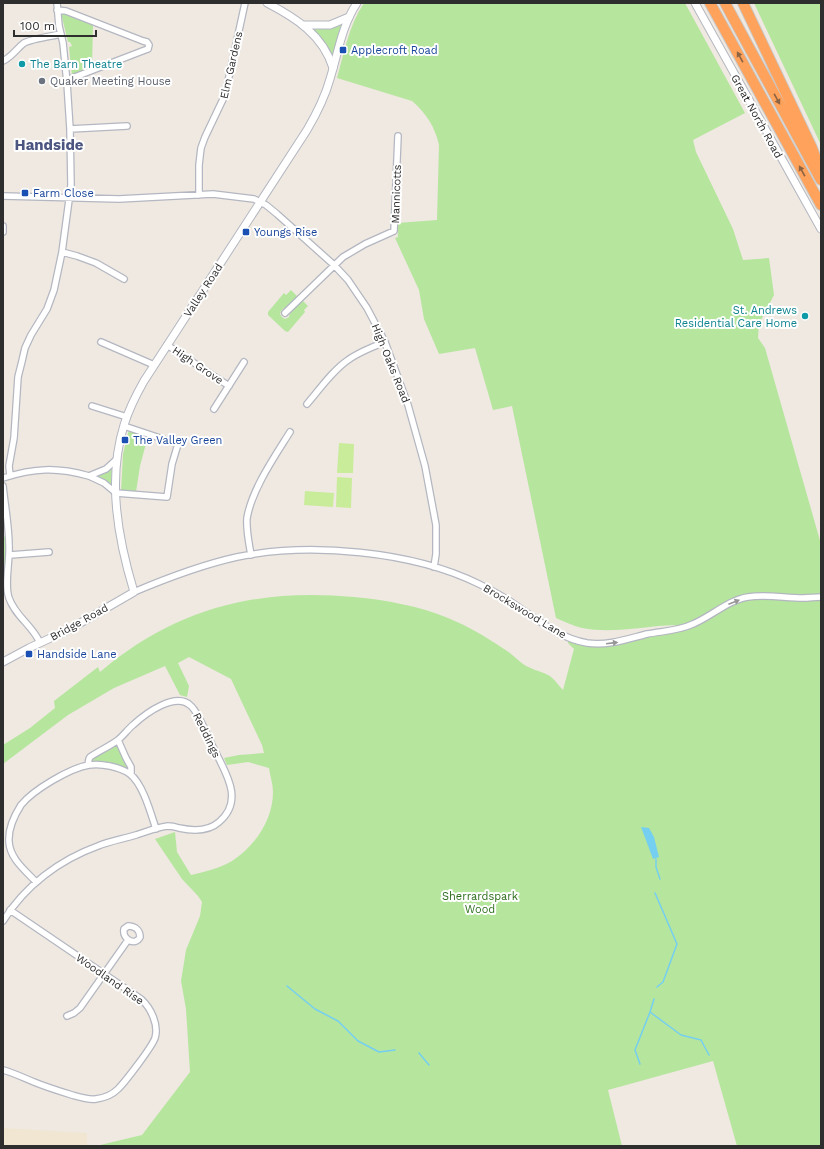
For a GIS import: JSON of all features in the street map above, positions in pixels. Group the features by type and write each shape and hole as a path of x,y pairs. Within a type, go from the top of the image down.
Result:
{"highway":[{"path":"710,3 821,205"},
{"path":"725,3 821,178"},
{"path":"742,3 817,159 821,178"}],"main road":[{"path":"267,3 305,25 320,40 326,50 333,68"},
{"name":"Valley Road","path":"134,592 120,540 116,493 117,459 127,416 140,387 154,364 308,130 325,94 348,17 357,3"},
{"name":"Great North Road","path":"695,3 821,229"},
{"path":"305,25 330,25 348,17"},
{"name":"Bridge Road","path":"3,662 70,629 134,592"}],"street":[{"path":"10,476 9,466 14,438 18,377 25,348 51,301 58,277 70,198 72,174 70,129 57,3"},
{"name":"Elm Gardens","path":"198,194 201,148 225,95 246,3"},
{"path":"57,10 66,11 147,42 150,46 148,49 66,80"},
{"path":"3,61 15,54 25,43 61,34"},
{"path":"70,129 127,126"},
{"name":"Mannicotts","path":"334,265 343,257 360,247 394,231 398,136"},
{"path":"3,196 119,199 213,194 237,196 261,202"},
{"name":"High Oaks Road","path":"261,202 278,214 334,265 358,294 371,314 385,342 408,405 425,466 436,525 436,554 434,567"},
{"path":"3,226 3,232"},
{"path":"62,252 91,261 124,279"},
{"path":"285,313 334,265"},
{"path":"101,342 154,364"},
{"path":"307,404 329,378 349,359 364,350 385,342"},
{"name":"High Grove","path":"167,345 229,386"},
{"name":"High Grove","path":"214,409 244,362"},
{"path":"92,406 127,416"},
{"path":"3,478 35,470 47,469 89,476 104,483 116,493 167,497 172,464 178,444 124,426"},
{"path":"251,555 247,527 250,509 258,486 290,432"},
{"path":"89,476 106,469 117,459"},
{"path":"3,486 6,534 10,555 5,586 10,602 18,614 36,634 40,643"},
{"name":"Brockswood Lane","path":"134,592 199,567 251,555 301,551 360,553 399,558 459,575 494,591 549,628 573,640 600,644 616,643 649,634 674,630 692,624 713,614 730,603 748,597 769,596 803,598 821,596"},
{"path":"10,555 49,552"},
{"name":"Reddings","path":"3,922 10,910 36,882 67,860 113,840 168,826 189,831 214,827 228,811 231,802 232,789 228,777 194,709 184,701 171,701 153,710 134,724 118,740 90,757 88,759 88,765"},
{"path":"118,740 132,767 131,775"},
{"path":"36,882 19,864 11,850 9,843 10,825 22,805 34,794 63,774 88,765 110,766 131,775 145,798 156,829"},
{"name":"Woodland Rise","path":"3,1070 58,1091 89,1099 105,1097 117,1090 151,1047 155,1039 156,1027 146,1004 10,910"},
{"path":"67,1016 80,1008 128,940"}],"shaded area":[{"path":"3,1128 87,1133 87,1146 3,1146"}],"green space":[{"name":"Sherrardspark Wood","path":"364,3 685,3 745,113 693,140 696,152 733,229 743,260 769,258 774,295 759,324 758,338 765,348 821,544 821,1146 737,1146 713,1061 608,1090 622,1146 96,1146 142,1135 190,1072 186,1009 181,981 186,950 200,916 202,902 182,879 155,839 175,832 177,852 191,875 212,870 232,861 255,840 270,812 273,786 269,768 248,762 227,765 224,758 264,753 262,745 231,679 189,657 178,663 189,686 187,697 180,695 165,666 114,688 68,715 3,764 3,745 30,728 55,708 54,701 98,667 100,672 129,650 158,632 188,618 219,607 251,600 284,596 318,595 354,597 390,602 426,610 455,621 477,632 507,651 526,666 550,676 563,690 574,649 568,641 579,644 599,646 667,632 679,631 675,625 617,630 594,630 569,624 556,618 512,406 493,410 475,348 439,354 424,319 419,290 395,238 398,237 397,223 437,220 439,145 435,132 426,115 412,101 337,78 354,20"},
{"path":"754,3 821,3 821,145"},
{"path":"63,12 93,23 92,69 72,76 69,47 72,46 70,42 68,42 61,13"},
{"path":"342,26 333,56 331,56 328,48 314,30 328,29"},
{"path":"291,290 298,297 288,308 284,308 281,311 280,314 282,317 285,319 289,317 290,312 302,300 308,306 304,310 305,312 288,332 268,315 268,312 284,293 286,295"},
{"path":"129,429 148,436 140,466 136,492 121,492 123,454"},
{"path":"339,443 354,444 353,473 337,473"},
{"path":"112,467 111,485 97,477 104,473"},
{"path":"337,477 352,478 351,508 336,507"},
{"path":"305,491 334,493 333,507 304,505"},
{"path":"3,536 6,537 7,541 5,582 3,583"},
{"path":"116,744 129,768 127,771 91,762 91,759"}],"water":[{"path":"641,827 649,828 654,837 659,857 653,859"}],"waterway":[{"path":"656,859 656,867 660,879"},
{"path":"655,893 677,944 663,982 657,987"},
{"path":"287,986 315,1009 338,1021 358,1041 379,1052 395,1050"},
{"path":"640,1064 635,1050 654,999"},
{"path":"650,1012 681,1035 701,1040 709,1055"},
{"path":"419,1053 429,1065"}],"place":[{"name":"Applecroft Road","path":"343,50"},
{"name":"The Barn Theatre","path":"22,64"},
{"name":"Quaker Meeting House","path":"42,81"},
{"name":"Farm Close","path":"25,193"},
{"name":"Youngs Rise","path":"246,232"},
{"name":"St. Andrews Residential Care Home","path":"805,316"},
{"name":"The Valley Green","path":"125,440"},
{"name":"Handside Lane","path":"29,654"}],"district":[{"name":"Handside","path":"49,145"}]}
